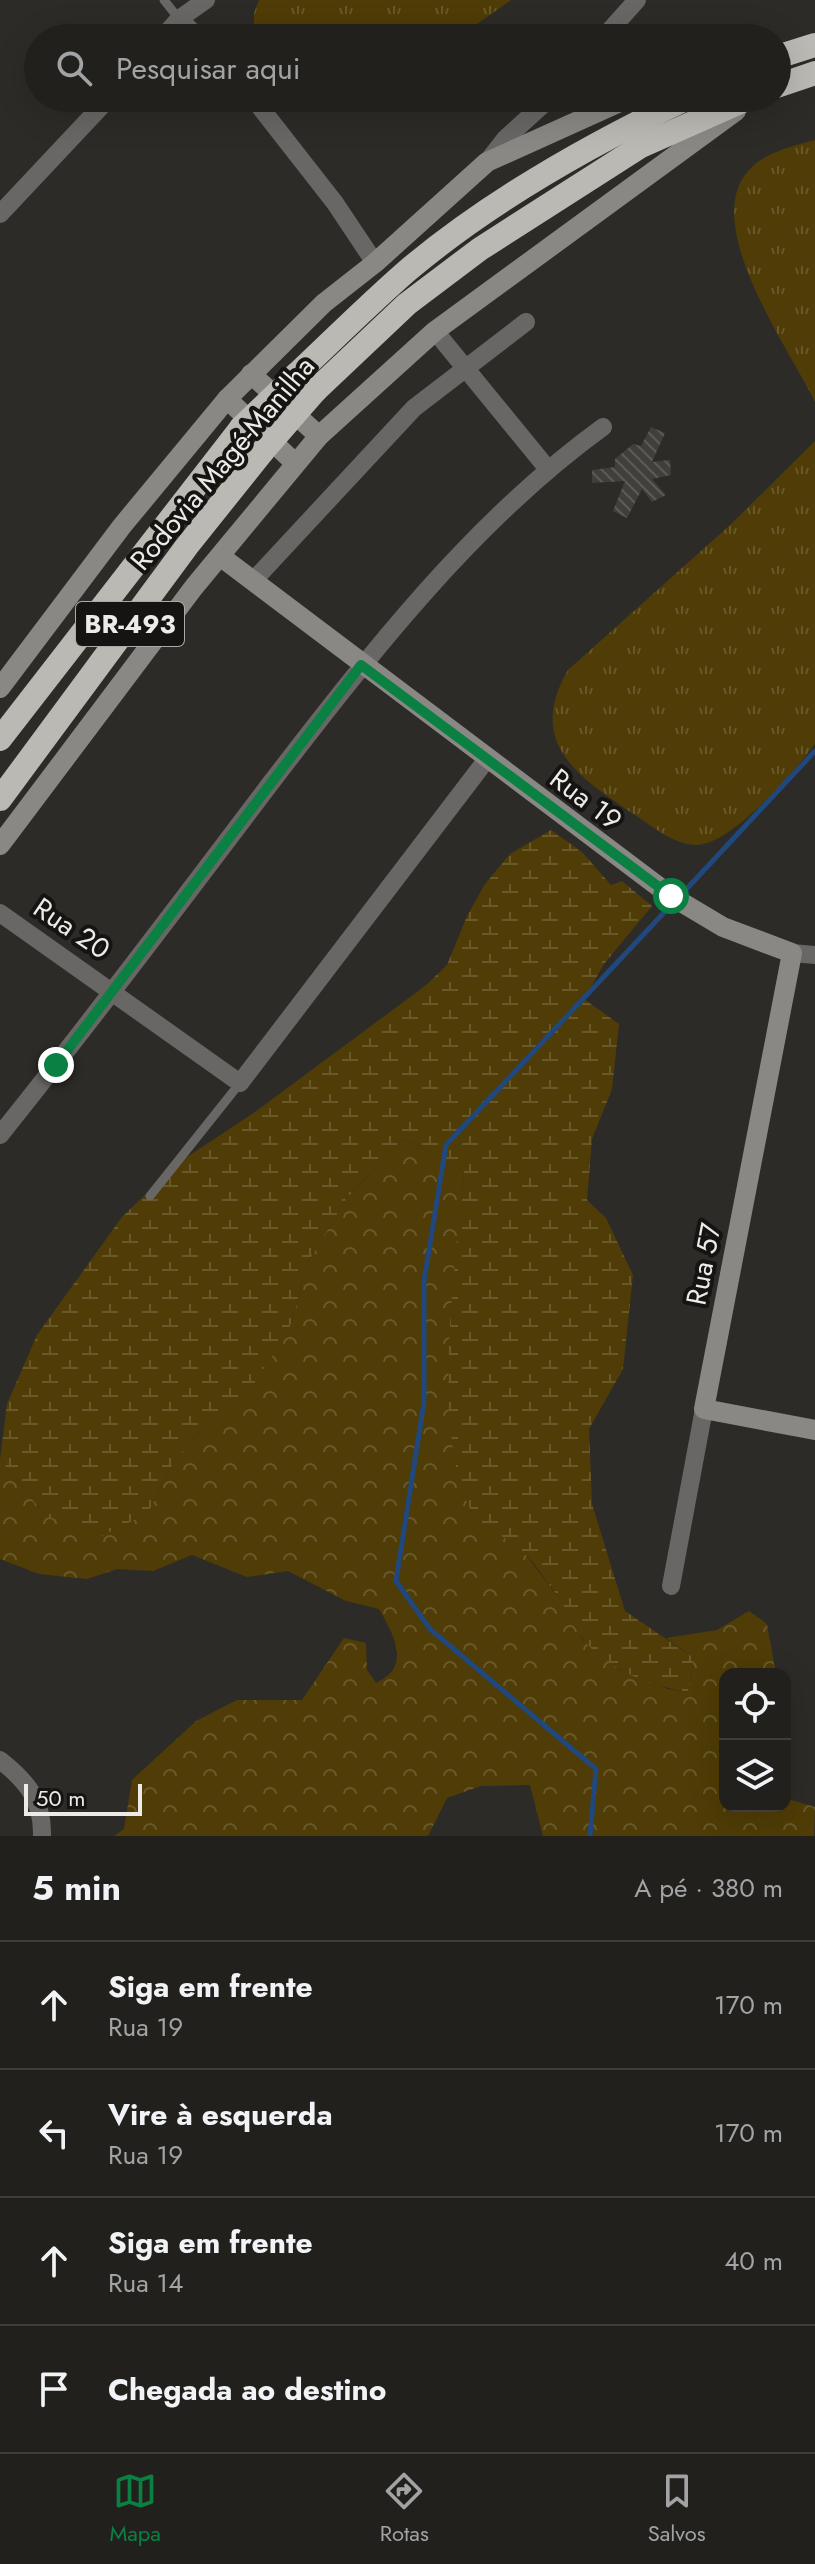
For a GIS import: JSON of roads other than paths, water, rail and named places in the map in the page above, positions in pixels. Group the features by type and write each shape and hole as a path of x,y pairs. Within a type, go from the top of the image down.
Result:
{"highway":[{"path":"791,53 815,45"},
{"path":"791,81 815,73"},
{"name":"Rodovia Magé-Manilha","path":"0,739 241,428 297,374 409,270 509,198 659,112"},
{"name":"Rodovia Magé-Manilha","path":"0,799 187,546 316,390 407,304 525,218 641,146 720,112"}],"main road":[{"path":"375,263 487,162 598,112"},
{"path":"0,845 220,556 319,436 435,331 733,112"},
{"name":"BR-493","path":"0,688 122,526 227,399 324,303 375,263"},
{"path":"251,374 319,436"},
{"path":"227,399 295,463"},
{"name":"Rua 19","path":"220,556 671,896 723,927 792,953"},
{"name":"Rua 57","path":"704,1409 792,953"},
{"path":"704,1409 815,1430"}],"street":[{"path":"175,24 206,0"},
{"path":"616,24 637,0"},
{"path":"179,19 184,24"},
{"path":"0,214 96,112"},
{"path":"264,112 335,203 375,263"},
{"path":"487,162 505,139 535,112"},
{"path":"253,581 394,428 465,366 526,322"},
{"path":"435,331 547,468"},
{"path":"0,1135 97,1014 112,989 361,665 459,556 547,468 603,427"},
{"path":"240,1083 487,759"},
{"name":"Rua 20","path":"0,913 112,989 240,1083"},
{"path":"792,953 815,955"},
{"name":"Rua 57","path":"671,1586 704,1409"},
{"path":"0,1760 21,1779 39,1804 42,1836"}],"lane":[{"path":"164,0 179,19"},
{"path":"150,1196 240,1083"}],"waterway":[{"path":"680,896 815,751"},
{"path":"590,1836 596,1769 430,1629 396,1581 424,1402 424,1281 446,1145 673,903"}]}
